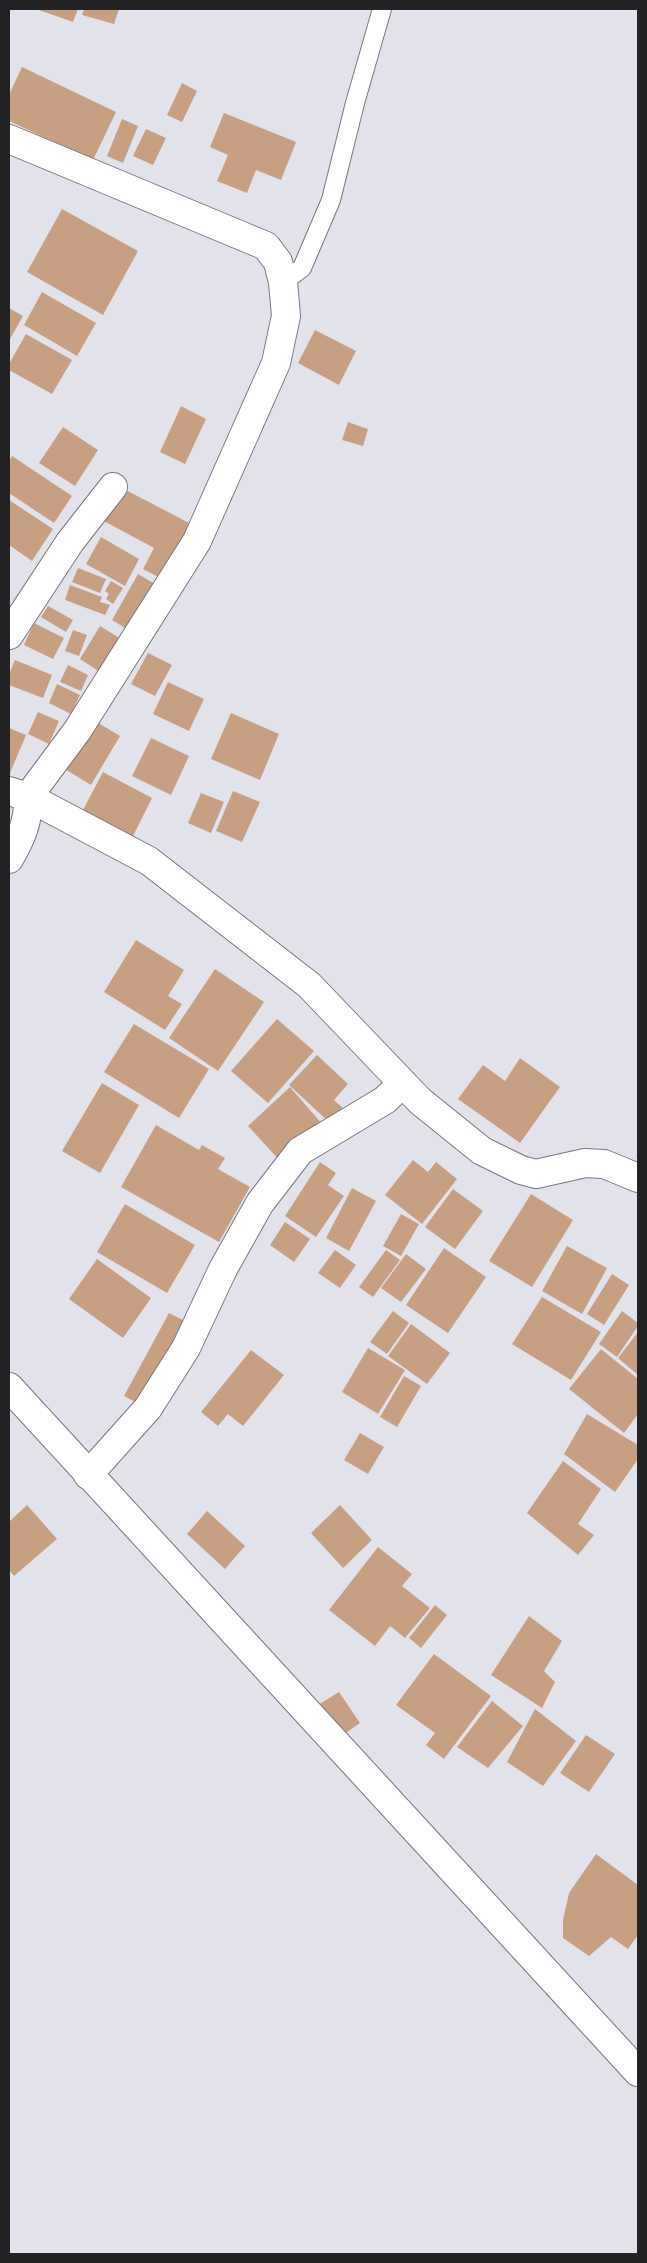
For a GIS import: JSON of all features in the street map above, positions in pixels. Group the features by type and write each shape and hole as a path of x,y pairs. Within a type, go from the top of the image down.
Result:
{"street":[{"path":"9,139 266,246 278,262 283,282 286,316 276,363 197,541 81,724 18,794"},
{"path":"9,636 70,542 112,487"},
{"path":"9,858 19,842 25,824 18,794"},
{"path":"18,794 149,861 308,985 420,1102 482,1151 521,1170 536,1174 585,1162 604,1164 638,1178"},
{"path":"88,1475 148,1408 186,1348 223,1268 260,1203 300,1151 386,1100 403,1083"},
{"path":"9,1387 638,2072"}],"lane":[{"path":"283,282 302,268 331,200 355,103 382,9"}],"building":[{"path":"36,9 78,9 73,22"},
{"path":"84,9 119,9 114,24 82,15"},
{"path":"22,67 116,112 93,160 9,121 9,95"},
{"path":"182,83 197,91 182,122 167,115"},
{"path":"224,113 296,142 281,180 256,170 247,193 217,181 228,155 210,147"},
{"path":"122,119 138,126 123,163 107,156"},
{"path":"146,129 166,138 153,165 133,156"},
{"path":"62,209 138,251 103,315 27,272"},
{"path":"42,292 96,323 77,356 24,325"},
{"path":"9,308 23,316 9,341"},
{"path":"315,330 356,351 339,385 298,363"},
{"path":"26,334 72,360 52,394 9,370 9,364"},
{"path":"181,406 206,419 185,464 160,452"},
{"path":"348,422 368,429 363,446 342,440"},
{"path":"63,427 98,450 75,486 39,463"},
{"path":"12,456 72,496 54,523 9,493 9,462"},
{"path":"120,487 193,525 164,580 143,569 154,548 102,520"},
{"path":"9,500 53,529 32,561 9,545"},
{"path":"101,537 139,559 125,586 86,564"},
{"path":"78,568 106,579 100,593 72,582"},
{"path":"138,574 162,588 130,631 112,620"},
{"path":"111,581 123,588 113,604 106,599 109,594 105,591"},
{"path":"70,585 102,597 100,602 110,605 105,615 65,600"},
{"path":"48,606 73,620 66,632 41,617"},
{"path":"34,623 64,638 53,659 24,645"},
{"path":"100,626 126,642 106,676 80,659"},
{"path":"73,630 87,635 79,656 65,651"},
{"path":"148,653 172,665 155,696 131,684"},
{"path":"15,660 52,675 43,698 9,685 9,674"},
{"path":"68,665 88,675 81,691 60,682"},
{"path":"168,682 204,699 189,731 153,714"},
{"path":"57,684 80,695 71,714 49,703"},
{"path":"38,712 59,721 49,744 28,734"},
{"path":"231,713 279,734 260,780 211,759"},
{"path":"90,718 120,736 91,785 60,766"},
{"path":"9,728 26,735 10,773 9,772"},
{"path":"151,738 189,756 171,795 132,776"},
{"path":"103,772 152,798 133,836 83,810"},
{"path":"233,791 260,802 242,842 216,831"},
{"path":"201,793 224,802 211,833 188,823"},
{"path":"136,940 184,970 168,996 182,1004 165,1030 104,992"},
{"path":"215,969 264,1002 218,1071 169,1038"},
{"path":"277,1019 314,1051 268,1103 231,1071"},
{"path":"134,1024 209,1069 179,1118 104,1072"},
{"path":"317,1055 348,1084 334,1100 345,1110 331,1124 289,1085"},
{"path":"520,1058 560,1087 520,1143 458,1099 483,1065 505,1081"},
{"path":"102,1083 139,1105 100,1173 62,1151"},
{"path":"290,1087 323,1125 282,1163 248,1126"},
{"path":"156,1125 199,1150 202,1145 225,1158 218,1169 250,1187 219,1242 121,1187"},
{"path":"413,1160 428,1172 436,1162 457,1179 422,1224 385,1195"},
{"path":"320,1162 336,1173 328,1185 344,1196 316,1237 285,1216"},
{"path":"352,1188 376,1201 349,1251 326,1238"},
{"path":"453,1189 483,1211 455,1249 425,1227"},
{"path":"531,1194 573,1220 532,1287 489,1261"},
{"path":"125,1204 195,1245 167,1293 97,1252"},
{"path":"401,1214 419,1224 401,1256 383,1246"},
{"path":"285,1222 310,1239 294,1262 270,1245"},
{"path":"567,1246 607,1268 582,1314 542,1291"},
{"path":"444,1248 486,1277 448,1333 406,1305"},
{"path":"335,1250 356,1265 340,1288 318,1273"},
{"path":"386,1250 400,1260 373,1297 359,1287"},
{"path":"406,1254 426,1269 401,1302 381,1288"},
{"path":"97,1259 151,1298 123,1338 69,1299"},
{"path":"612,1274 629,1285 604,1325 587,1314"},
{"path":"542,1297 601,1332 571,1380 512,1344"},
{"path":"393,1311 409,1323 387,1354 370,1342"},
{"path":"622,1311 638,1323 638,1326 617,1357 599,1344"},
{"path":"169,1313 191,1324 141,1405 124,1396"},
{"path":"411,1324 450,1353 427,1384 388,1356"},
{"path":"638,1332 638,1375 618,1358"},
{"path":"368,1348 405,1370 378,1414 342,1392"},
{"path":"601,1349 638,1379 638,1414 624,1433 569,1389"},
{"path":"251,1350 284,1375 243,1426 228,1414 218,1426 201,1412"},
{"path":"404,1376 421,1386 397,1427 380,1417"},
{"path":"587,1414 638,1445 638,1459 615,1492 564,1454"},
{"path":"360,1433 384,1447 368,1474 344,1460"},
{"path":"563,1461 601,1489 578,1524 594,1535 578,1555 527,1513"},
{"path":"27,1505 57,1539 14,1576 9,1570 9,1522"},
{"path":"340,1505 372,1540 343,1568 311,1533"},
{"path":"207,1511 245,1546 225,1569 187,1534"},
{"path":"378,1547 412,1574 402,1586 430,1608 405,1638 390,1626 375,1646 329,1610"},
{"path":"435,1605 447,1615 421,1648 409,1638"},
{"path":"529,1616 562,1641 544,1671 555,1682 542,1708 491,1675"},
{"path":"434,1654 491,1696 444,1759 426,1745 435,1733 396,1705"},
{"path":"339,1692 360,1723 340,1737 318,1705"},
{"path":"492,1701 523,1726 488,1768 457,1747"},
{"path":"535,1709 576,1741 543,1786 507,1762"},
{"path":"586,1735 615,1754 589,1792 560,1773"},
{"path":"596,1854 638,1885 638,1935 628,1949 611,1937 589,1956 563,1938 563,1920 569,1893"}]}
